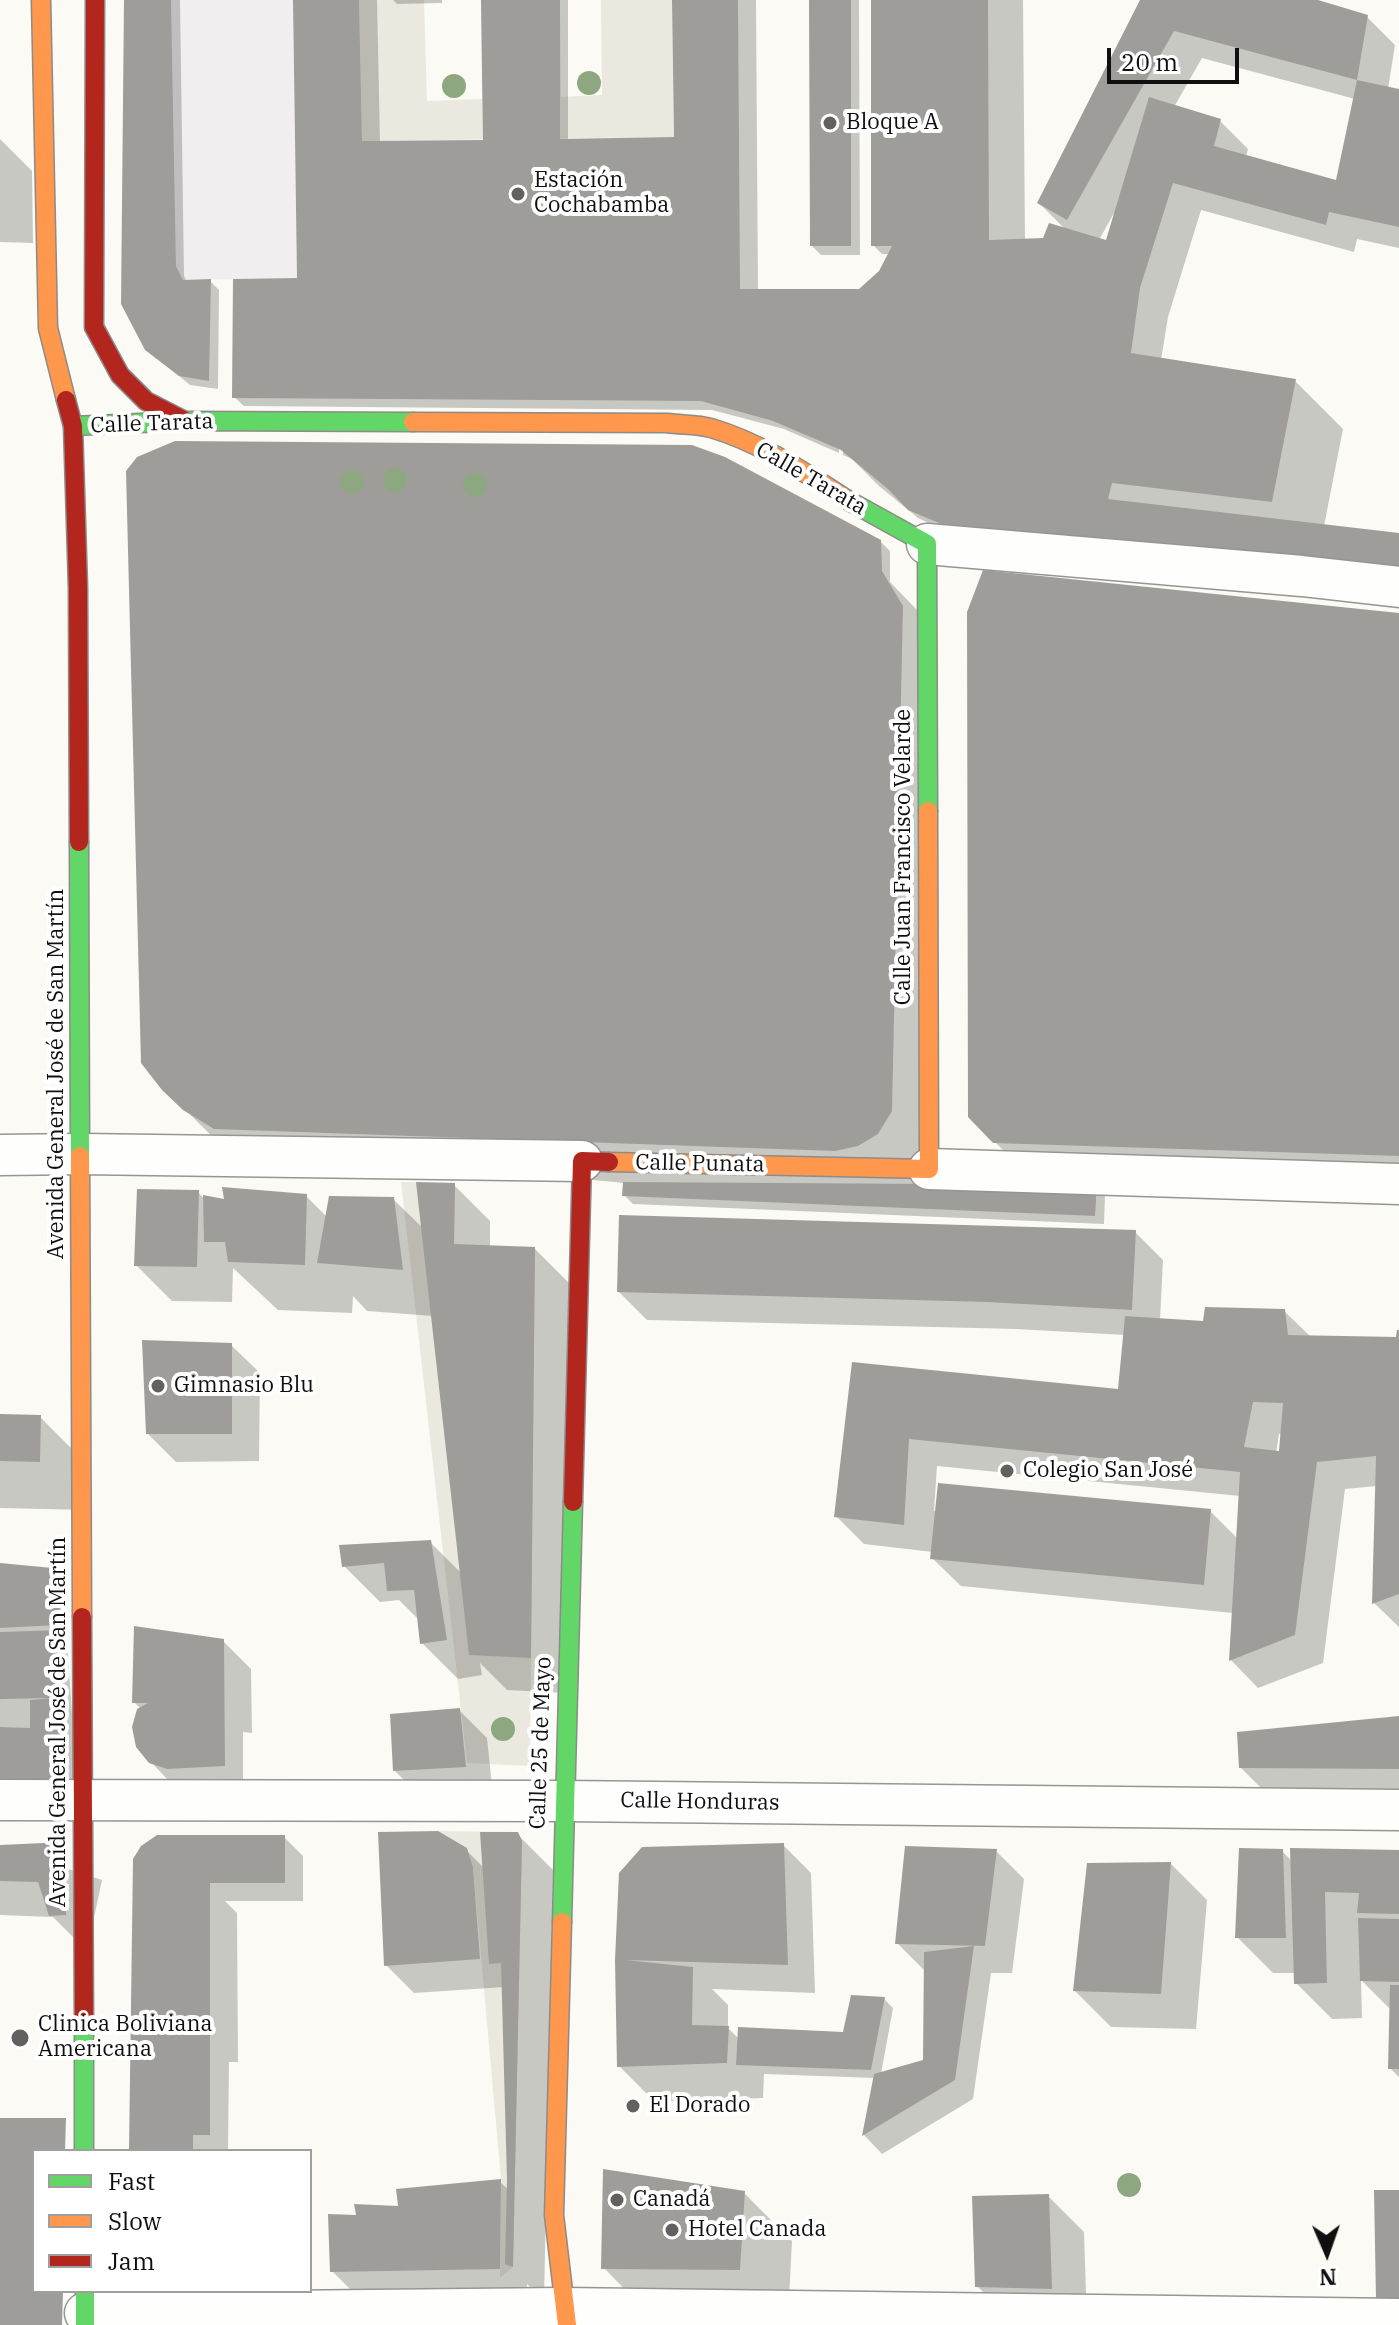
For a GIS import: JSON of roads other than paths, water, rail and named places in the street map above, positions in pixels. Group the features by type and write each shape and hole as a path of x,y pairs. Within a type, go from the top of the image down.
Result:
{"main road":[{"name":"Avenida General José de San Martín","path":"41,0 48,328 73,426 79,603 84,2149"},
{"path":"95,0 94,327 120,375 146,401 185,421"},
{"name":"Calle Tarata","path":"73,426 185,421 653,423 708,428 760,446 927,544"},
{"name":"Calle Juan Francisco Velarde","path":"927,544 929,1169"},
{"name":"Calle Punata","path":"582,1161 929,1169"},
{"name":"Calle 25 de Mayo","path":"566,2316 554,2215 582,1161"}],"street":[{"name":"Calle Tarata","path":"927,544 1399,587"},
{"name":"Calle Punata","path":"0,1155 582,1161"},
{"name":"Calle Punata","path":"929,1169 1399,1184"},
{"name":"Calle Honduras","path":"0,1800 563,1801 1399,1810"},
{"path":"85,2310 566,2316 1399,2319"}],"place":[{"name":"Bloque A","path":"830,123"},
{"name":"Estación Cochabamba","path":"518,194"},
{"name":"Gimnasio Blu","path":"158,1386"},
{"name":"Colegio San José","path":"1007,1471"},
{"name":"Clinica Boliviana Americana","path":"20,2038"},
{"name":"El Dorado","path":"633,2106"},
{"name":"Canadá","path":"617,2200"},
{"name":"Hotel Canada","path":"672,2230"}]}
